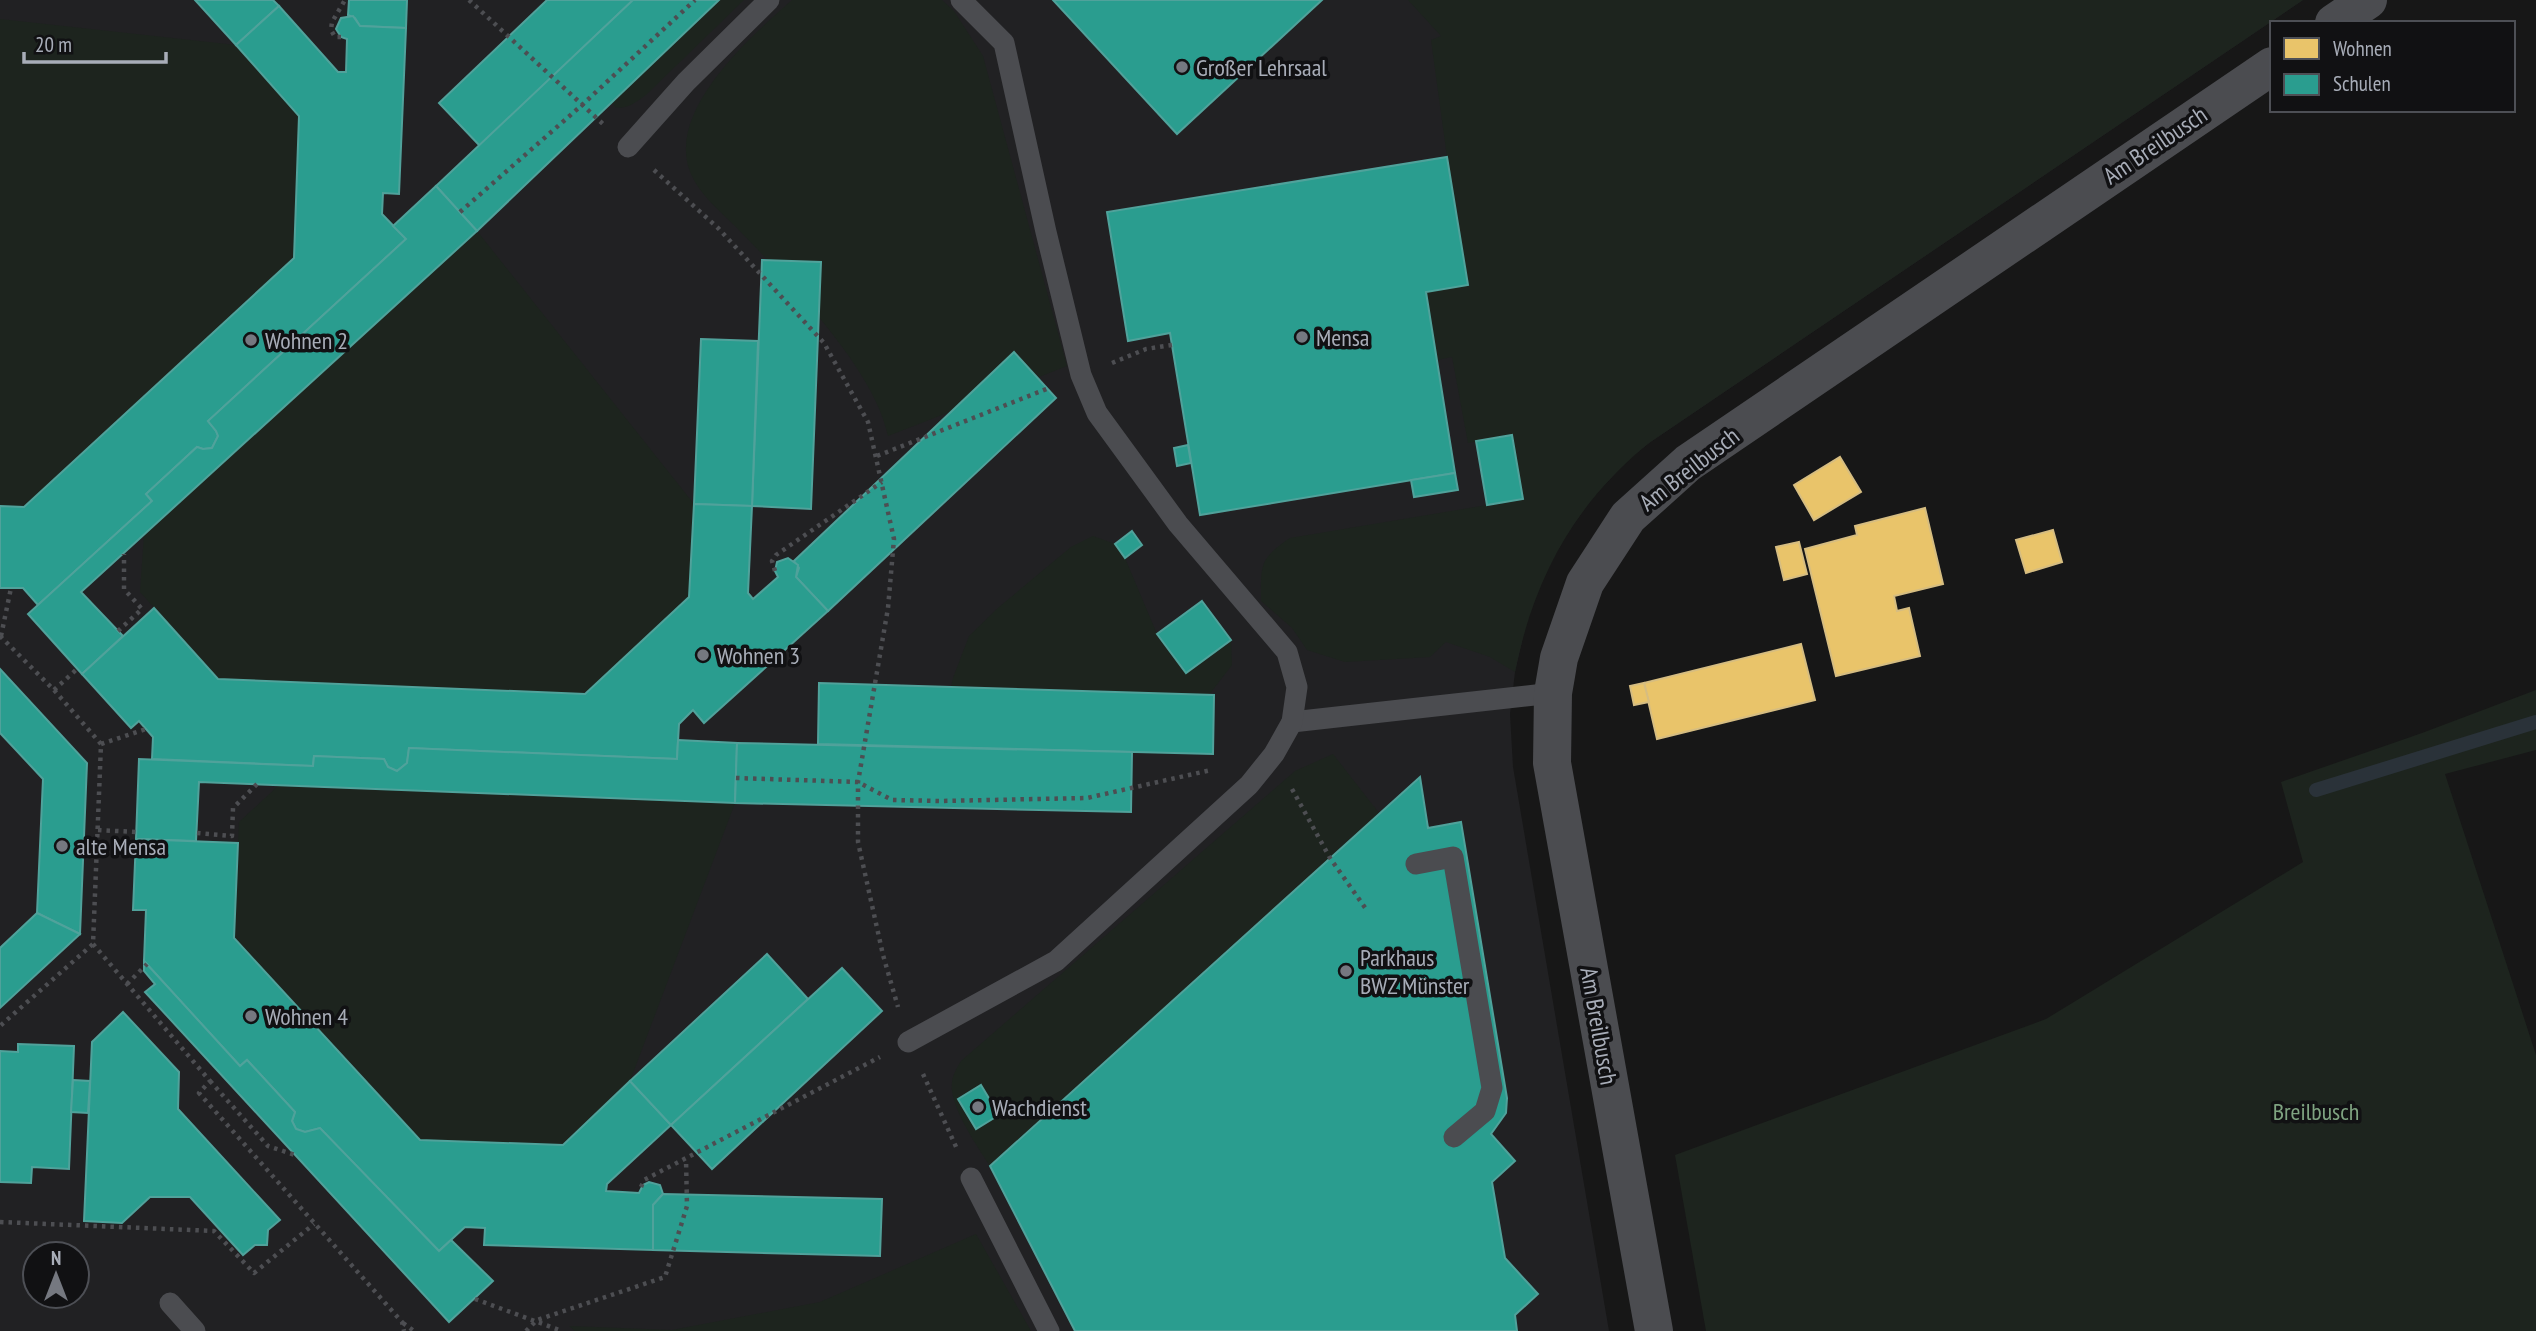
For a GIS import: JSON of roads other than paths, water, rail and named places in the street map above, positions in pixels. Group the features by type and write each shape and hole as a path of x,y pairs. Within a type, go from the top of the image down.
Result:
{"street":[{"path":"2337,21 2368,0"},
{"name":"Am Breilbusch","path":"1654,1331 1552,764 1553,693 1559,658 1585,583 1628,517 1688,463 2270,66"}],"lane":[{"path":"628,147 686,82 769,0"},
{"path":"908,1042 1056,961 1249,785 1273,754 1292,722 1297,687 1287,652 1178,524 1097,414 1081,375 1004,43 961,0"},
{"path":"1292,722 1553,693"},
{"path":"1416,864 1453,857 1492,1088 1485,1111 1454,1137"},
{"path":"971,1178 1049,1331"},
{"path":"170,1303 195,1331"}],"waterway":[{"path":"2316,790 2536,722"}],"place":[{"name":"Großer Lehrsaal","path":"1182,67"},
{"name":"Mensa","path":"1302,337"},
{"name":"Wohnen 2","path":"251,340"},
{"name":"Wohnen 3","path":"703,655"},
{"name":"alte Mensa","path":"62,846"},
{"name":"Parkhaus BWZ Münster","path":"1346,971"},
{"name":"Wohnen 4","path":"251,1016"},
{"name":"Wachdienst","path":"978,1107"}],"park label":[{"name":"Breilbusch","path":"2316,1111"}]}
